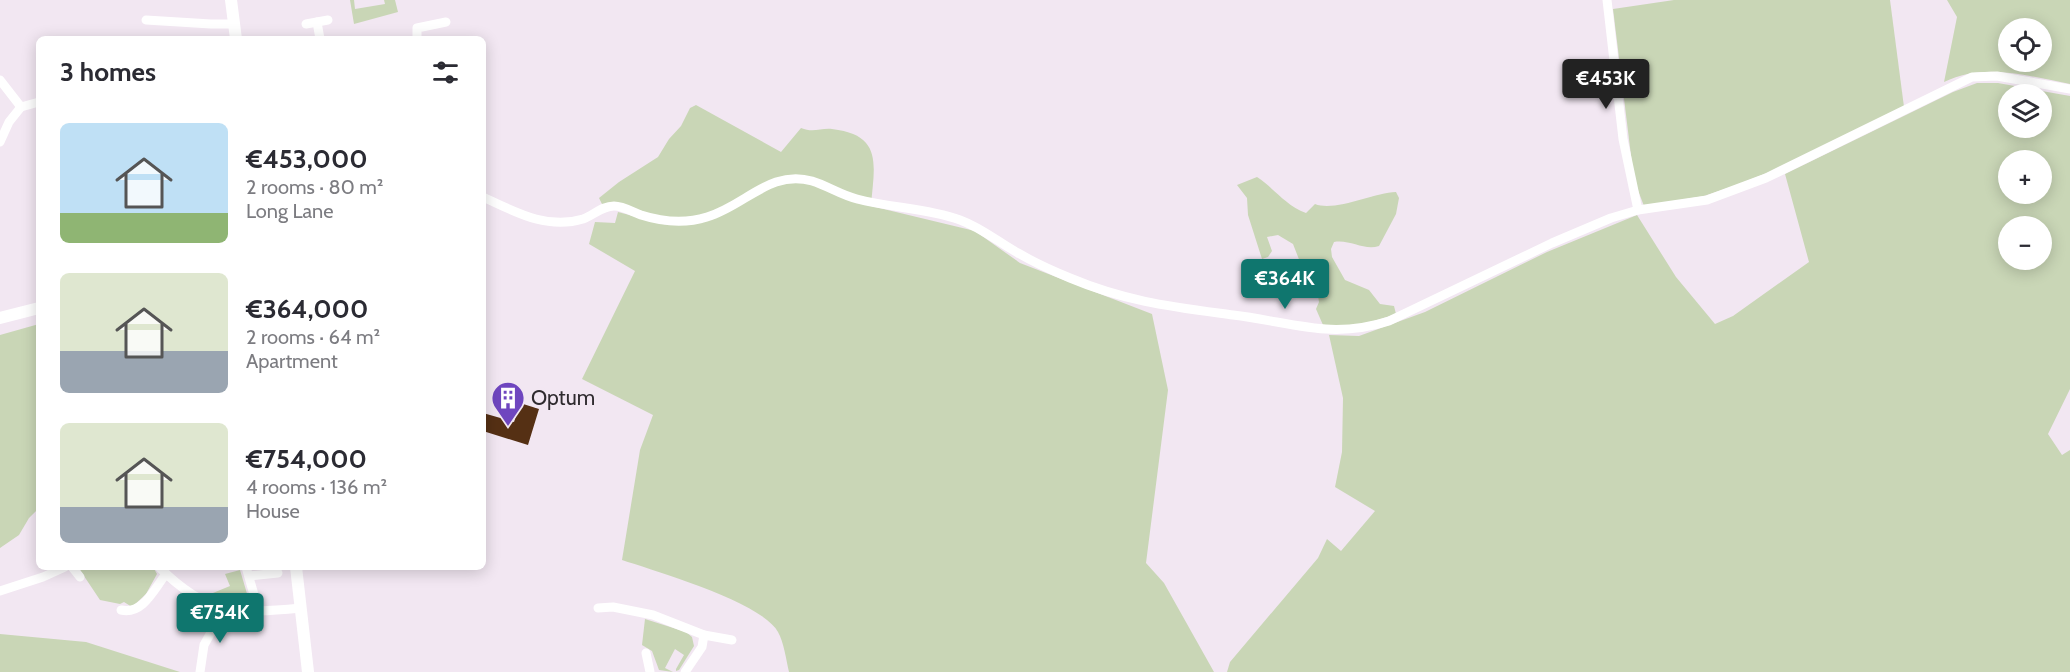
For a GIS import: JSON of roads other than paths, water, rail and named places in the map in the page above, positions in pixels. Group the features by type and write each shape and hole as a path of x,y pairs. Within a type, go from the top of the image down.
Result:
{"main road":[{"path":"231,0 236,36"},
{"path":"0,318 36,309"},
{"path":"296,570 308,672"}],"street":[{"path":"1607,0 1623,139 1638,210"},
{"path":"146,20 234,24"},
{"path":"306,24 328,20"},
{"path":"317,22 319,36"},
{"path":"417,36 417,28 446,22"},
{"path":"486,198 539,221 569,221 584,218 603,208 613,206 672,222 707,218 736,204 768,184 786,179 799,179 813,182 856,199 957,219 982,229 1028,259 1071,278 1119,295 1167,307 1333,331 1368,328 1389,321 1581,230 1638,210 1707,200 1747,185 1885,121 1939,91 1972,77 1997,76 2070,89"},
{"path":"0,80 21,107"},
{"path":"1,138 21,107 36,103"},
{"path":"0,591 58,570"},
{"path":"74,570 80,577"},
{"path":"122,610 132,611 140,608 162,571 187,591 224,609 259,612 301,608"},
{"path":"259,612 248,572 278,573"},
{"path":"598,608 613,607 653,615 704,635 732,639"},
{"path":"200,672 204,645 224,609"},
{"path":"685,672 702,647 704,635"},
{"path":"646,653 650,672"}],"place":[{"name":"Optum","path":"508,427"}]}
